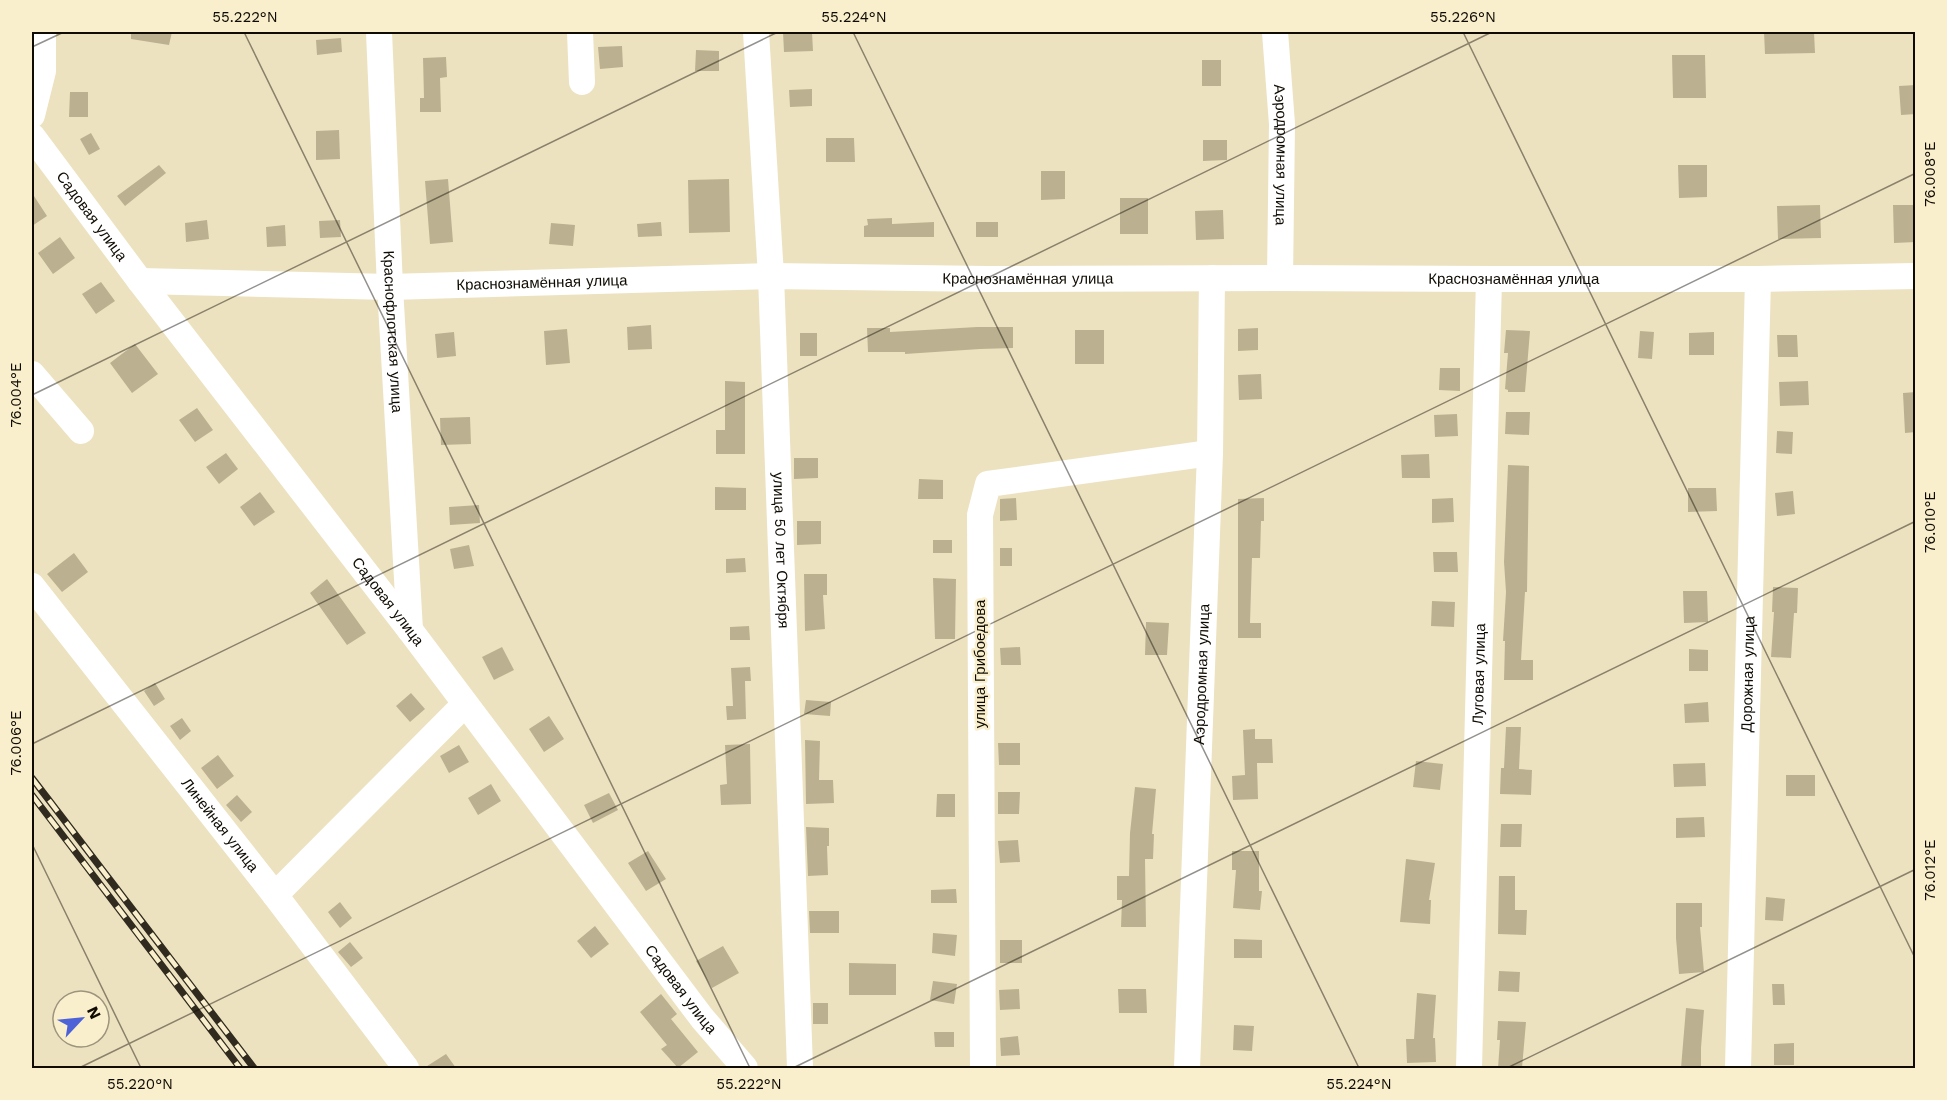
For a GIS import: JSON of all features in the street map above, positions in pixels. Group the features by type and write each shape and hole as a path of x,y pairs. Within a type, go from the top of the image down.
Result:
{"street":[{"path":"32,115 43,71 43,32"},
{"name":"Краснофлотская улица","path":"379,32 390,287 410,630"},
{"path":"579,32 582,82"},
{"name":"улица 50 лет Октября","path":"756,32 771,276 800,1068"},
{"name":"Аэродромная улица","path":"1275,32 1282,124 1280,278"},
{"name":"Садовая улица","path":"32,136 140,281 410,630 702,1018 745,1068"},
{"name":"Краснознамённая улица","path":"140,281 390,287 771,276 987,279 1758,279 1916,276"},
{"name":"Аэродромная улица","path":"1187,1068 1210,453 1212,278"},
{"name":"Луговая улица","path":"1469,1068 1489,279"},
{"name":"Дорожная улица","path":"1738,1068 1758,279"},
{"path":"32,374 81,431"},
{"name":"улица Грибоедова","path":"983,1068 980,515 988,484 1210,453"},
{"name":"Линейная улица","path":"32,586 275,895 406,1068"},
{"path":"275,895 465,704"}],"building":[{"path":"131,32 172,32 169,45 131,39"},
{"path":"783,32 812,32 813,51 784,52"},
{"path":"1764,32 1814,32 1815,53 1765,54"},
{"path":"341,38 342,52 317,55 316,40"},
{"path":"622,46 623,67 600,69 598,47"},
{"path":"696,50 719,51 719,71 695,71"},
{"path":"1672,55 1705,55 1706,98 1673,98"},
{"path":"446,57 447,77 440,78 441,112 420,112 420,98 424,98 423,58"},
{"path":"1202,60 1221,60 1221,86 1202,86"},
{"path":"1916,85 1916,114 1901,115 1899,86"},
{"path":"812,89 812,106 790,107 789,90"},
{"path":"70,92 88,92 88,117 69,117"},
{"path":"339,130 340,159 316,160 316,131"},
{"path":"91,133 100,149 89,155 80,139"},
{"path":"826,138 854,138 855,162 826,162"},
{"path":"1203,140 1227,140 1227,160 1203,161"},
{"path":"159,165 166,173 125,206 117,196"},
{"path":"1678,165 1707,165 1707,197 1679,198"},
{"path":"1041,171 1065,171 1065,199 1041,200"},
{"path":"448,179 453,242 430,244 425,181"},
{"path":"729,179 730,232 689,233 688,180"},
{"path":"32,193 47,216 32,226"},
{"path":"1120,198 1148,198 1148,234 1120,234"},
{"path":"1820,205 1821,238 1778,239 1777,206"},
{"path":"1893,205 1916,205 1916,242 1894,243"},
{"path":"1223,210 1224,239 1196,240 1195,211"},
{"path":"892,218 892,224 934,222 934,237 864,237 864,226 868,225 867,219"},
{"path":"207,220 209,239 186,242 185,223"},
{"path":"340,220 341,237 320,238 319,221"},
{"path":"661,222 662,236 638,237 637,224"},
{"path":"976,222 998,222 998,237 976,237"},
{"path":"551,223 575,225 573,246 549,244"},
{"path":"285,225 286,246 267,247 266,227"},
{"path":"60,237 75,258 53,274 38,253"},
{"path":"101,282 115,301 96,314 82,294"},
{"path":"651,325 652,349 628,350 627,327"},
{"path":"1013,327 1013,348 905,354 905,352 868,352 867,328 890,328 890,332"},
{"path":"1258,328 1258,350 1238,351 1238,329"},
{"path":"567,329 570,363 546,365 544,331"},
{"path":"1075,330 1104,330 1104,364 1075,364"},
{"path":"1506,330 1530,331 1525,392 1508,392 1505,389 1508,353 1504,353"},
{"path":"1640,331 1654,332 1652,359 1638,358"},
{"path":"454,332 456,356 437,358 435,334"},
{"path":"1714,332 1714,355 1689,355 1689,333"},
{"path":"800,333 817,333 817,356 800,356"},
{"path":"1777,335 1797,335 1798,357 1778,357"},
{"path":"135,344 158,374 132,393 110,363"},
{"path":"1440,368 1460,368 1460,391 1439,390"},
{"path":"1261,374 1262,399 1239,400 1238,375"},
{"path":"725,381 745,382 745,454 716,454 716,430 725,430"},
{"path":"1808,381 1809,405 1780,406 1779,382"},
{"path":"1916,392 1916,432 1905,433 1903,393"},
{"path":"197,408 213,430 195,442 179,420"},
{"path":"1506,412 1530,412 1529,435 1505,434"},
{"path":"1457,414 1458,436 1435,437 1434,415"},
{"path":"470,417 471,444 441,445 440,418"},
{"path":"1777,431 1793,432 1792,454 1776,453"},
{"path":"226,453 238,469 219,484 206,467"},
{"path":"1429,454 1430,478 1402,478 1401,455"},
{"path":"794,458 818,458 818,478 794,479"},
{"path":"1508,465 1529,466 1527,592 1525,592 1521,660 1533,660 1533,680 1504,680 1505,641 1503,641 1506,592 1504,562"},
{"path":"919,479 943,480 943,499 918,499"},
{"path":"715,487 746,488 746,510 715,510"},
{"path":"1688,488 1716,488 1717,511 1688,512"},
{"path":"1793,491 1795,514 1777,516 1775,493"},
{"path":"260,492 275,512 254,526 240,507"},
{"path":"1016,498 1017,520 1000,521 1000,499"},
{"path":"1264,498 1260,558 1252,558 1250,623 1261,623 1261,638 1238,638 1238,499"},
{"path":"1453,498 1454,522 1432,523 1432,499"},
{"path":"479,505 480,523 450,525 449,507"},
{"path":"797,521 821,521 821,544 797,545"},
{"path":"933,540 952,540 952,553 933,553"},
{"path":"469,545 474,566 454,569 450,549"},
{"path":"1000,548 1012,548 1012,566 1000,566"},
{"path":"1433,552 1457,552 1458,572 1434,572"},
{"path":"74,553 88,572 62,592 47,574"},
{"path":"745,558 746,572 726,573 726,559"},
{"path":"804,574 827,574 827,595 823,595 825,629 805,631"},
{"path":"933,578 956,579 955,639 935,639"},
{"path":"327,579 366,633 347,645 310,593"},
{"path":"1773,587 1798,588 1791,658 1771,657"},
{"path":"1683,591 1707,591 1708,622 1684,623"},
{"path":"1432,601 1455,602 1454,627 1431,626"},
{"path":"1146,622 1169,623 1167,655 1145,655"},
{"path":"749,626 750,640 730,640 730,627"},
{"path":"502,647 514,670 494,680 482,657"},
{"path":"1020,647 1021,665 1001,665 1000,648"},
{"path":"1689,649 1708,650 1708,671 1689,671"},
{"path":"750,667 751,681 745,681 746,719 727,720 726,706 733,706 731,668"},
{"path":"155,683 165,699 154,706 144,691"},
{"path":"411,693 425,709 410,722 396,706"},
{"path":"806,700 831,702 830,716 804,714"},
{"path":"1708,702 1709,722 1685,723 1684,704"},
{"path":"549,716 564,739 544,752 529,729"},
{"path":"182,718 191,731 180,740 170,726"},
{"path":"1506,727 1521,727 1519,769 1532,770 1531,795 1500,794"},
{"path":"1255,729 1255,739 1272,739 1273,763 1257,763 1258,799 1233,800 1232,776 1245,775 1243,730"},
{"path":"805,740 820,741 819,780 833,780 834,803 806,804"},
{"path":"998,743 1020,743 1020,765 999,765"},
{"path":"750,744 751,804 721,805 720,785 727,784 725,745"},
{"path":"459,745 469,762 449,773 440,756"},
{"path":"218,755 234,776 217,789 201,768"},
{"path":"1416,761 1443,764 1440,790 1413,787"},
{"path":"1705,763 1706,786 1674,787 1673,764"},
{"path":"1786,775 1815,775 1815,796 1786,796"},
{"path":"491,784 501,801 478,815 468,798"},
{"path":"1135,787 1156,789 1152,834 1154,834 1153,859 1145,859 1146,927 1121,927 1122,900 1117,900 1117,876 1129,876 1130,833"},
{"path":"998,792 1020,792 1019,814 998,814"},
{"path":"609,793 618,810 593,823 584,805"},
{"path":"937,794 955,794 955,817 936,817"},
{"path":"237,795 252,812 241,822 226,805"},
{"path":"1704,817 1705,837 1676,838 1676,818"},
{"path":"1501,824 1522,824 1521,847 1500,847"},
{"path":"806,827 829,828 828,875 808,876"},
{"path":"1018,840 1020,862 1000,863 998,841"},
{"path":"648,851 666,879 646,891 628,863"},
{"path":"1232,851 1259,851 1259,891 1262,891 1260,910 1233,908 1236,870 1232,870"},
{"path":"1406,859 1435,863 1429,900 1431,900 1430,924 1400,922"},
{"path":"1499,876 1515,876 1515,910 1527,910 1526,935 1498,934"},
{"path":"956,889 957,903 931,903 931,890"},
{"path":"1766,897 1785,899 1783,921 1765,920"},
{"path":"340,902 352,918 340,928 328,912"},
{"path":"1676,903 1702,903 1702,927 1700,927 1704,972 1679,974"},
{"path":"809,911 839,911 839,933 810,933"},
{"path":"595,926 609,944 591,958 577,941"},
{"path":"933,933 957,935 955,956 932,953"},
{"path":"1234,939 1262,940 1262,958 1234,958"},
{"path":"1000,940 1022,940 1022,963 1000,963"},
{"path":"350,942 363,958 351,967 338,952"},
{"path":"723,946 739,973 712,988 696,961"},
{"path":"849,963 896,964 896,995 849,995"},
{"path":"1499,971 1520,972 1519,992 1498,991"},
{"path":"933,981 957,984 954,1004 930,1000"},
{"path":"1772,984 1784,984 1785,1005 1773,1005"},
{"path":"1019,989 1020,1009 1000,1010 999,990"},
{"path":"1118,989 1146,989 1147,1013 1119,1013"},
{"path":"1417,993 1436,995 1433,1038 1435,1038 1436,1062 1407,1063 1406,1039 1414,1039"},
{"path":"661,994 677,1014 671,1019 698,1052 678,1068 661,1049 667,1045 640,1012"},
{"path":"813,1003 828,1003 828,1024 813,1024"},
{"path":"1686,1008 1704,1010 1701,1068 1681,1068"},
{"path":"1498,1021 1526,1022 1522,1068 1498,1068 1500,1040 1497,1040"},
{"path":"1234,1025 1254,1026 1252,1051 1233,1050"},
{"path":"934,1032 954,1032 954,1047 935,1047"},
{"path":"1018,1036 1020,1055 1001,1056 1000,1038"},
{"path":"1794,1043 1794,1065 1774,1065 1774,1044"},
{"path":"446,1054 456,1068 424,1068"}],"railway":[{"path":"32,778 254,1068"},
{"path":"32,795 240,1068"}]}
